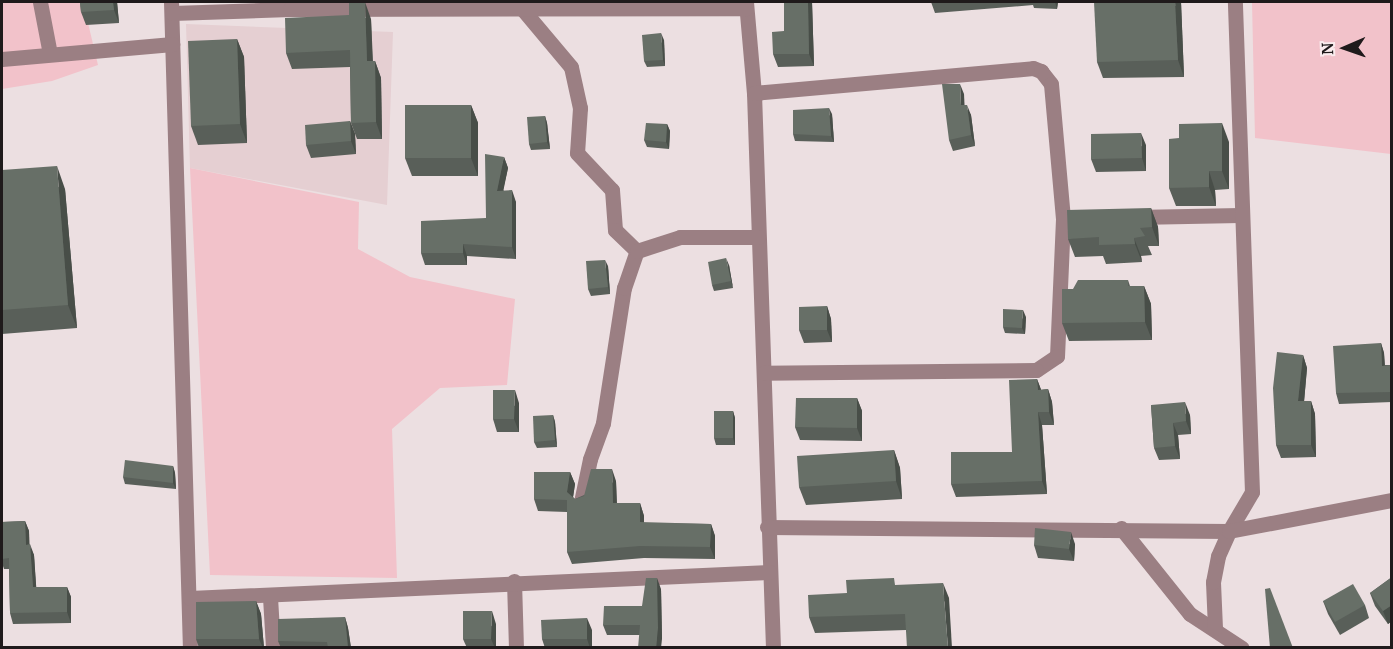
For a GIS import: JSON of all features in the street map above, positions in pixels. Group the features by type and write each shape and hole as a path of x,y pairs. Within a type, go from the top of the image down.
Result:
{"street":[{"path":"40,2 50,54"},
{"path":"1215,627 1213,582 1218,556 1229,531 1252,492 1240,215 1235,2"},
{"path":"190,648 171,7 294,5 498,7 524,12 746,5 754,93 768,572 773,648"},
{"path":"524,12 571,67 580,108 577,153 612,190 615,230 637,251"},
{"path":"2,59 172,44"},
{"path":"754,93 1032,68 1041,71 1051,84 1068,219 1061,326 1056,340 1057,356 1036,370 764,374"},
{"path":"1122,218 1240,215"},
{"path":"637,251 680,237 758,237"},
{"path":"581,502 590,459 603,423 624,288 637,251"},
{"path":"767,528 1121,528 1229,531 1392,500"},
{"path":"1121,528 1190,614 1215,627 1237,646"},
{"path":"190,598 270,597 514,581 768,572"},
{"path":"514,581 516,648"},
{"path":"270,597 273,648"}],"shaded area":[{"path":"2,2 83,2 98,65 52,81 2,89"},
{"path":"1252,2 1391,2 1391,154 1255,138"},
{"path":"186,24 393,32 387,205 190,168"},
{"path":"190,168 359,202 358,249 410,277 515,299 507,385 440,388 392,429 397,578 210,575"}],"building":[{"path":"80,2 113,2 114,10 81,12"},
{"path":"365,2 367,61 375,61 376,122 351,123 350,50 286,53 285,18 349,15 349,3"},
{"path":"784,2 808,2 809,54 773,54 772,32 784,31"},
{"path":"1094,2 1175,2 1178,60 1097,62"},
{"path":"661,33 663,60 644,61 642,35"},
{"path":"237,39 240,124 191,126 188,41"},
{"path":"942,84 960,84 961,105 967,105 971,135 949,140"},
{"path":"405,105 471,105 471,158 405,158"},
{"path":"829,108 831,136 793,134 793,110"},
{"path":"545,116 547,142 529,144 527,117"},
{"path":"350,121 351,141 306,145 305,125"},
{"path":"646,123 667,124 666,142 644,140"},
{"path":"1222,123 1222,171 1209,171 1209,187 1169,188 1169,139 1179,138 1179,124"},
{"path":"1141,133 1142,158 1091,159 1091,134"},
{"path":"485,154 504,157 497,191 512,190 512,247 463,244 463,253 421,253 421,221 486,218"},
{"path":"57,166 68,305 2,310 2,170"},
{"path":"1151,208 1152,227 1140,228 1145,236 1134,238 1135,244 1099,245 1099,237 1068,239 1067,210"},
{"path":"726,258 731,281 712,285 708,262"},
{"path":"605,260 608,287 588,289 586,261"},
{"path":"1078,280 1128,280 1128,286 1144,286 1145,322 1062,323 1062,289 1073,289"},
{"path":"827,306 827,330 799,330 799,307"},
{"path":"1003,309 1023,310 1022,328 1003,327"},
{"path":"1381,343 1382,366 1392,365 1392,392 1336,393 1333,346"},
{"path":"1277,352 1303,355 1298,401 1311,401 1311,445 1276,445 1273,388"},
{"path":"1037,379 1038,390 1048,389 1049,412 1038,412 1042,481 951,484 951,452 1012,452 1009,380"},
{"path":"493,390 515,390 514,419 493,419"},
{"path":"796,398 857,398 857,428 795,427"},
{"path":"1185,402 1186,421 1173,423 1175,446 1154,448 1151,405"},
{"path":"714,411 733,411 733,438 714,438"},
{"path":"553,415 555,440 534,442 533,416"},
{"path":"894,450 896,481 799,487 797,456"},
{"path":"125,460 173,466 173,483 123,477"},
{"path":"591,469 612,469 613,503 640,503 640,522 711,524 710,547 640,546 567,552 567,500 534,499 534,472 570,472 567,492 575,499 584,496"},
{"path":"25,521 26,545 30,544 33,587 67,587 67,612 10,613 9,558 2,559 2,522"},
{"path":"1035,528 1071,532 1069,549 1034,545"},
{"path":"1392,577 1392,605 1383,611 1370,593"},
{"path":"646,578 657,578 656,648 638,648 640,625 603,625 604,606 642,606"},
{"path":"894,578 895,585 943,583 948,648 907,648 905,614 809,617 808,595 847,593 846,580"},
{"path":"1353,584 1365,605 1335,622 1323,601"},
{"path":"1270,588 1293,648 1270,648 1265,589"},
{"path":"256,601 259,639 196,639 196,602"},
{"path":"463,611 492,611 491,639 463,639"},
{"path":"345,617 348,648 328,648 327,642 278,641 278,619"},
{"path":"587,618 587,639 542,639 541,620"}]}
